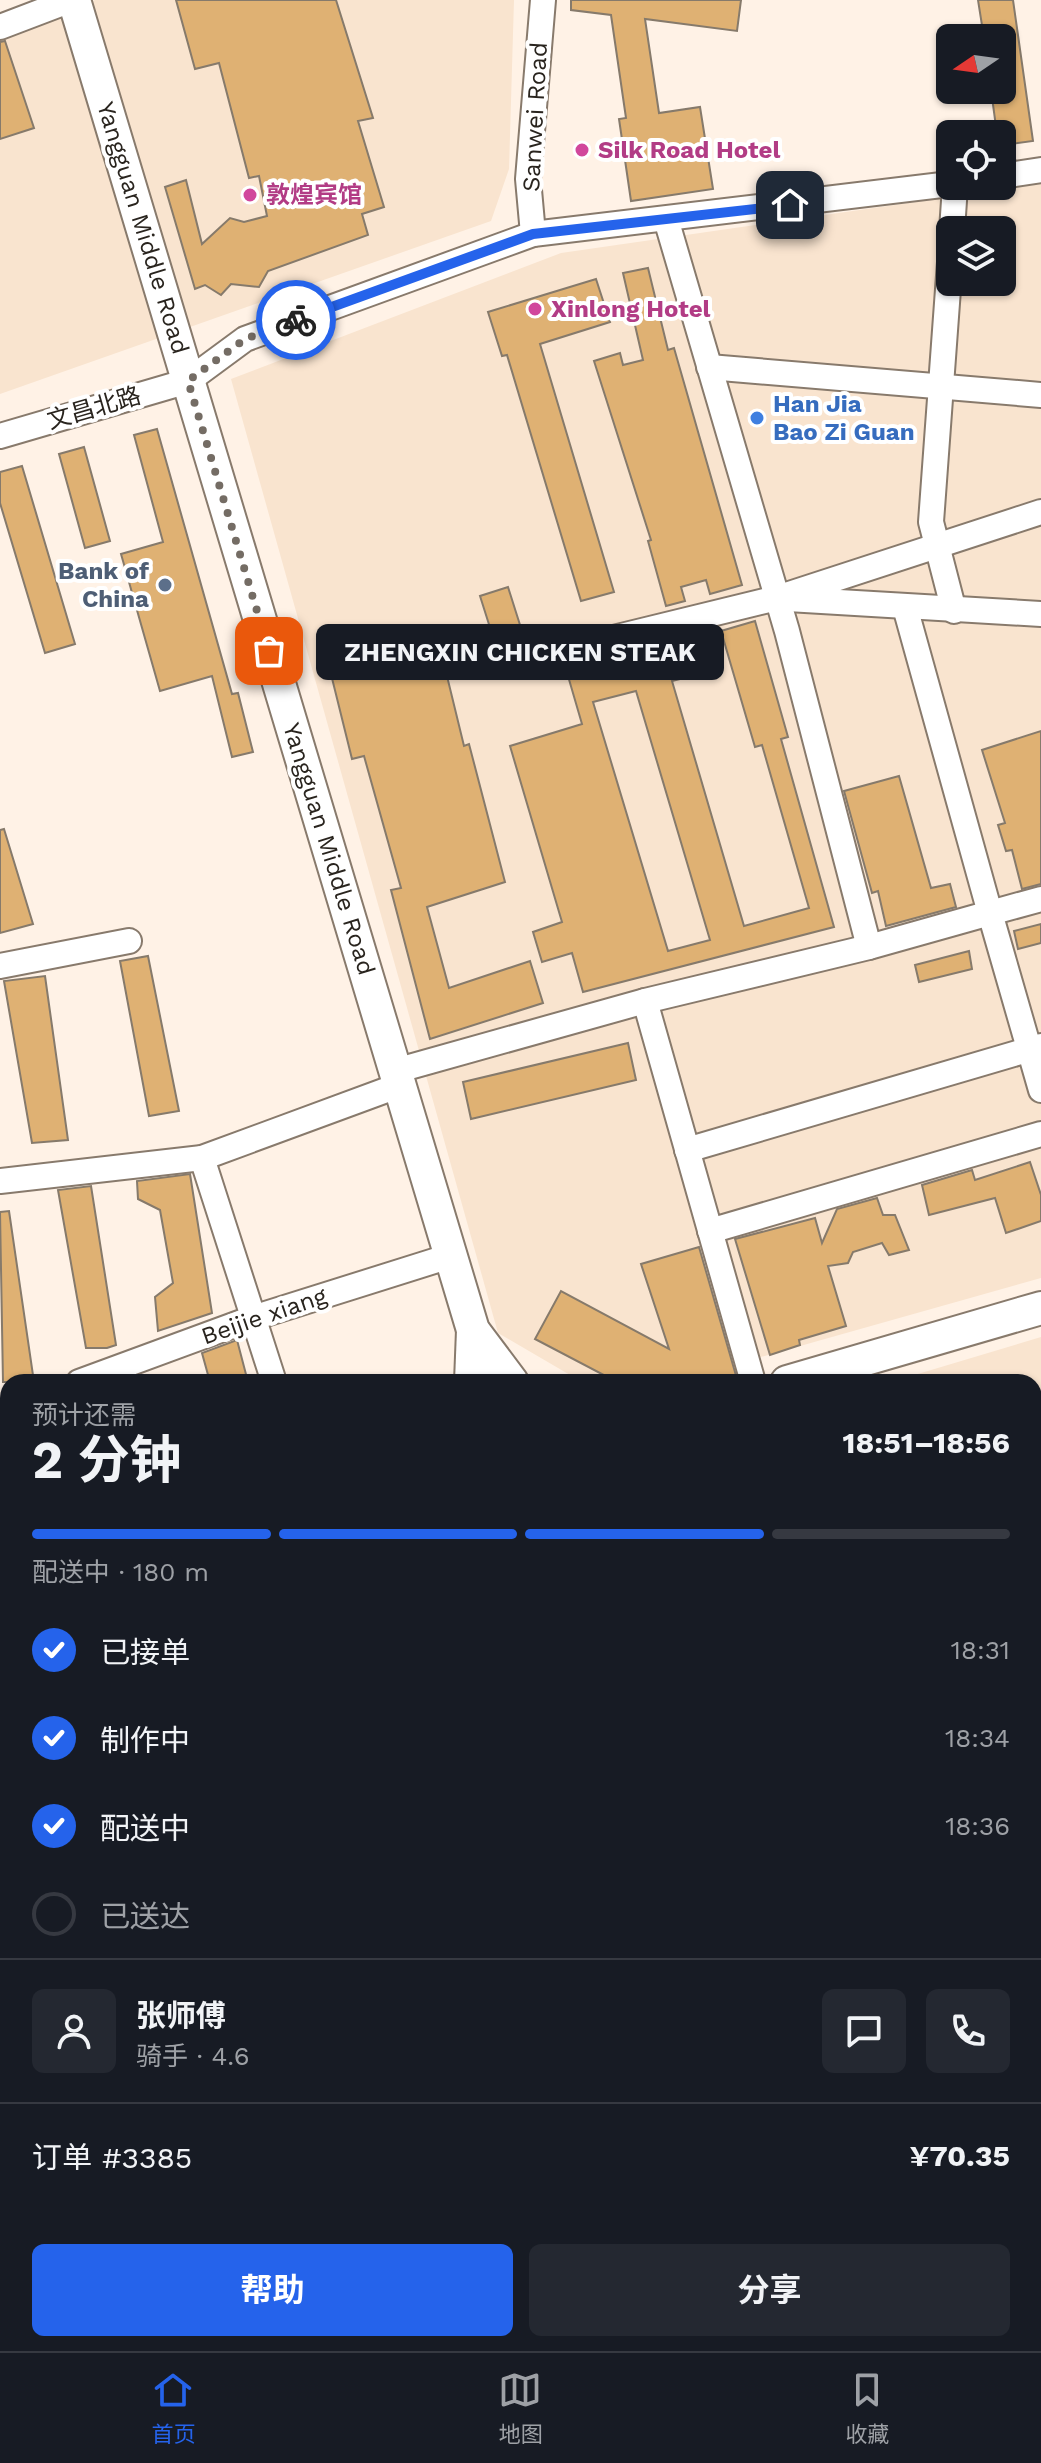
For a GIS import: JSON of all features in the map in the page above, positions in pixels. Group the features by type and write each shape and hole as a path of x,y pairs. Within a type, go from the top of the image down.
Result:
{"main road":[{"name":"Yangguan Middle Road","path":"73,0 473,1330"},
{"path":"841,1374 868,1370 1041,1308"},
{"path":"471,1374 473,1330"},
{"path":"473,1330 506,1374"}],"street":[{"path":"0,27 73,0"},
{"name":"Sanwei Road","path":"533,234 528,179 543,0"},
{"path":"1016,174 1041,170"},
{"path":"188,381 245,339 533,234 936,187"},
{"path":"666,219 777,598 869,947"},
{"path":"948,296 931,522 954,611"},
{"path":"709,367 1041,395"},
{"name":"文昌北路","path":"0,436 188,381"},
{"path":"605,640 777,598 937,543 1041,512"},
{"path":"777,598 1041,614"},
{"path":"905,607 990,913 1035,1047 1041,1090"},
{"path":"0,1181 202,1158 398,1078 645,1001 869,947 1041,899"},
{"path":"0,966 129,941"},
{"path":"645,1001 751,1374"},
{"path":"687,1150 1035,1047"},
{"path":"710,1231 1041,1134"},
{"path":"202,1158 271,1374"},
{"name":"Beijie xiang","path":"101,1374 253,1318 450,1256"}],"shaded area":[{"name":"敦煌宾馆","path":"95,0 514,0 509,169 491,221 0,394 0,37"},
{"path":"1041,184 1041,1278 700,1374 568,1374 498,1333 231,379 561,253 936,199 1016,200 1016,188"},
{"path":"1041,1337 1041,1374 918,1374"}],"building":[{"path":"176,0 336,0 373,118 358,121 384,207 362,214 368,235 268,271 259,287 231,284 221,295 205,285 195,289 165,187 186,180 202,244 230,218 244,222 267,216 259,176 249,178 219,63 195,69"},
{"path":"571,0 741,0 737,31 645,19 659,113 700,107 713,189 631,201 619,119 626,118 611,15 571,10"},
{"path":"978,0 1013,0 1033,141 1016,143 1016,120 995,120 993,104 1016,104 1016,24 982,24"},
{"path":"5,41 34,128 0,139 0,42"},
{"path":"648,268 668,350 674,348 742,585 710,594 706,580 681,587 685,601 666,606 648,541 651,540 594,361 620,353 623,365 643,360 623,273"},
{"path":"596,279 610,322 540,344 614,592 581,601 507,355 502,356 488,312"},
{"path":"157,429 232,694 238,693 253,752 232,757 212,676 160,691 121,554 163,542 134,435"},
{"path":"84,447 110,541 85,548 59,454"},
{"path":"22,466 75,644 45,653 0,503 0,472"},
{"path":"508,587 527,647 499,656 480,596"},
{"path":"755,621 788,737 781,739 834,927 583,992 572,953 542,962 533,932 562,922 510,746 582,724 568,676 696,643 704,673 672,681 744,926 809,908 762,745 755,747 721,631","holes":["636,691 710,940 668,951 593,702"]},
{"path":"436,631 464,746 469,744 505,882 427,907 449,988 530,961 543,1003 430,1039 391,890 401,888 364,756 352,759 327,658"},
{"path":"1041,731 1041,884 1022,889 1012,850 1006,851 998,825 1005,823 982,750"},
{"path":"899,776 931,888 950,884 956,907 886,926 878,891 872,893 844,791"},
{"path":"4,829 33,924 0,933 0,830"},
{"path":"1041,924 1041,943 1018,949 1014,931"},
{"path":"969,951 972,969 919,982 915,965"},
{"path":"148,956 179,1111 149,1116 120,961"},
{"path":"45,976 68,1140 32,1143 4,981"},
{"path":"628,1043 636,1080 471,1119 463,1082"},
{"path":"1030,1162 1041,1195 1041,1221 1006,1233 995,1198 929,1215 922,1185 972,1170 975,1180"},
{"path":"190,1174 212,1313 158,1331 155,1297 173,1283 160,1210 138,1199 137,1181"},
{"path":"91,1186 116,1345 107,1348 86,1348 58,1190"},
{"path":"877,1198 883,1215 895,1215 909,1250 889,1255 882,1243 853,1252 848,1263 828,1266 846,1326 799,1340 800,1345 770,1355 735,1239 815,1218 822,1243 837,1209"},
{"path":"9,1211 33,1374 3,1374 0,1212"},
{"path":"699,1247 736,1374 602,1374 535,1339 561,1291 669,1349 641,1264"},
{"path":"237,1340 246,1374 208,1374 202,1353"}],"way so far":[{"path":"269,651 188,381 245,339 296,320"}],"place":[{"name":"Silk Road Hotel","path":"582,150"},
{"name":"敦煌宾馆","path":"250,195"},
{"name":"Xinlong Hotel","path":"535,309"},
{"name":"Han Jia Bao Zi Guan","path":"757,418"},
{"name":"Bank of China","path":"165,585"},
{"name":"ZHENGXIN CHICKEN STEAK","path":"269,651"}],"route":[{"path":"296,320 533,234 790,205"}]}
